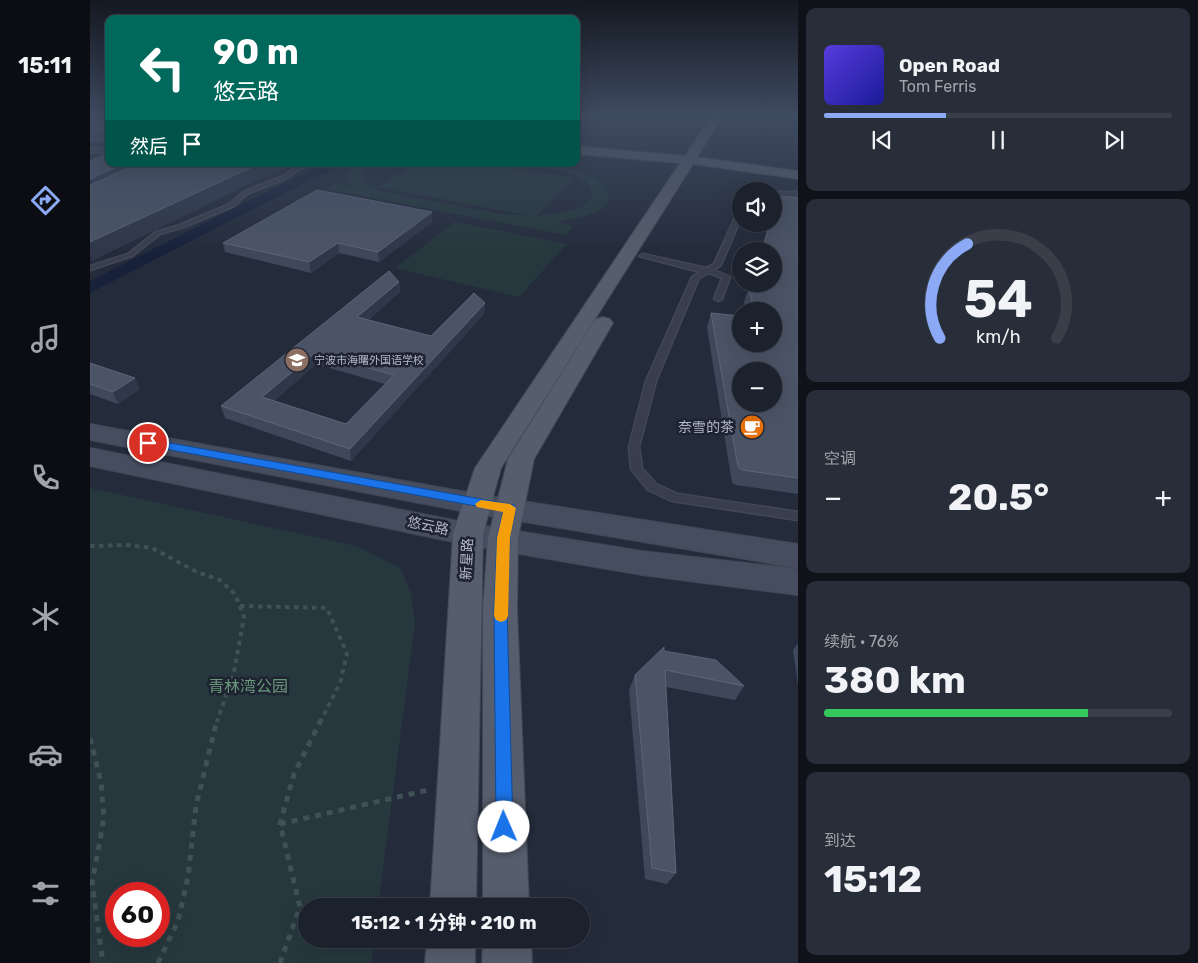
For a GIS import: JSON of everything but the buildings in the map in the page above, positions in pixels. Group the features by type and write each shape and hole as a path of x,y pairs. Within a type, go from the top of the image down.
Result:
{"main road":[{"path":"506,898 500,608 503,538 521,459 700,162"},
{"name":"新星路","path":"452,898 468,534 488,468 505,439 700,162"},
{"path":"729,162 798,175"},
{"path":"742,162 798,169"},
{"path":"450,963 451,948"},
{"path":"506,948 507,963"}],"street":[{"path":"90,432 478,504 798,556"},
{"name":"悠云路","path":"90,457 468,534 503,538 642,563 798,582"}],"lane":[{"path":"90,268 130,255 158,233 182,226 232,206 245,193 283,178 300,167"},
{"path":"782,194 798,194"},
{"path":"732,231 717,265 696,277 651,381 634,446 637,469 652,487 676,498 798,516"},
{"path":"644,256 726,276 718,299"}],"path":[{"path":"90,546 128,545 152,548 197,572 220,580 235,594 244,617 234,672 216,724 196,806 188,877 178,921 158,963"},
{"path":"240,606 327,608 347,654 340,683 294,774 280,824 300,908 280,963"},
{"path":"90,738 101,782 104,818 92,882 103,963"},
{"path":"280,824 458,784"}],"green space":[{"path":"354,167 370,167 364,172 364,179 368,185 380,191 500,214 532,216 377,187 410,167 503,167 574,178 536,216 570,211 586,204 591,199 592,192 583,180 566,173 532,167 556,167 590,176 606,188 608,199 599,210 581,217 557,222 573,226 566,235 326,189 336,184 351,187 346,177"},
{"path":"455,222 567,244 519,297 395,268"},
{"name":"青林湾公园","path":"90,488 356,546 400,568 411,593 415,623 379,898 298,898 298,948 373,948 371,963 90,963"}],"water":[{"path":"322,167 339,167 306,182 90,293 90,281 288,181"}],"slow traffic":[{"path":"481,504 510,508 503,538 501,616"}],"place":[{"name":"宁波市海曙外国语学校","path":"297,360"},
{"name":"奈雪的茶","path":"752,427"}],"route":[{"path":"148,443 478,504 510,508 503,538 500,608 504,827"}]}
